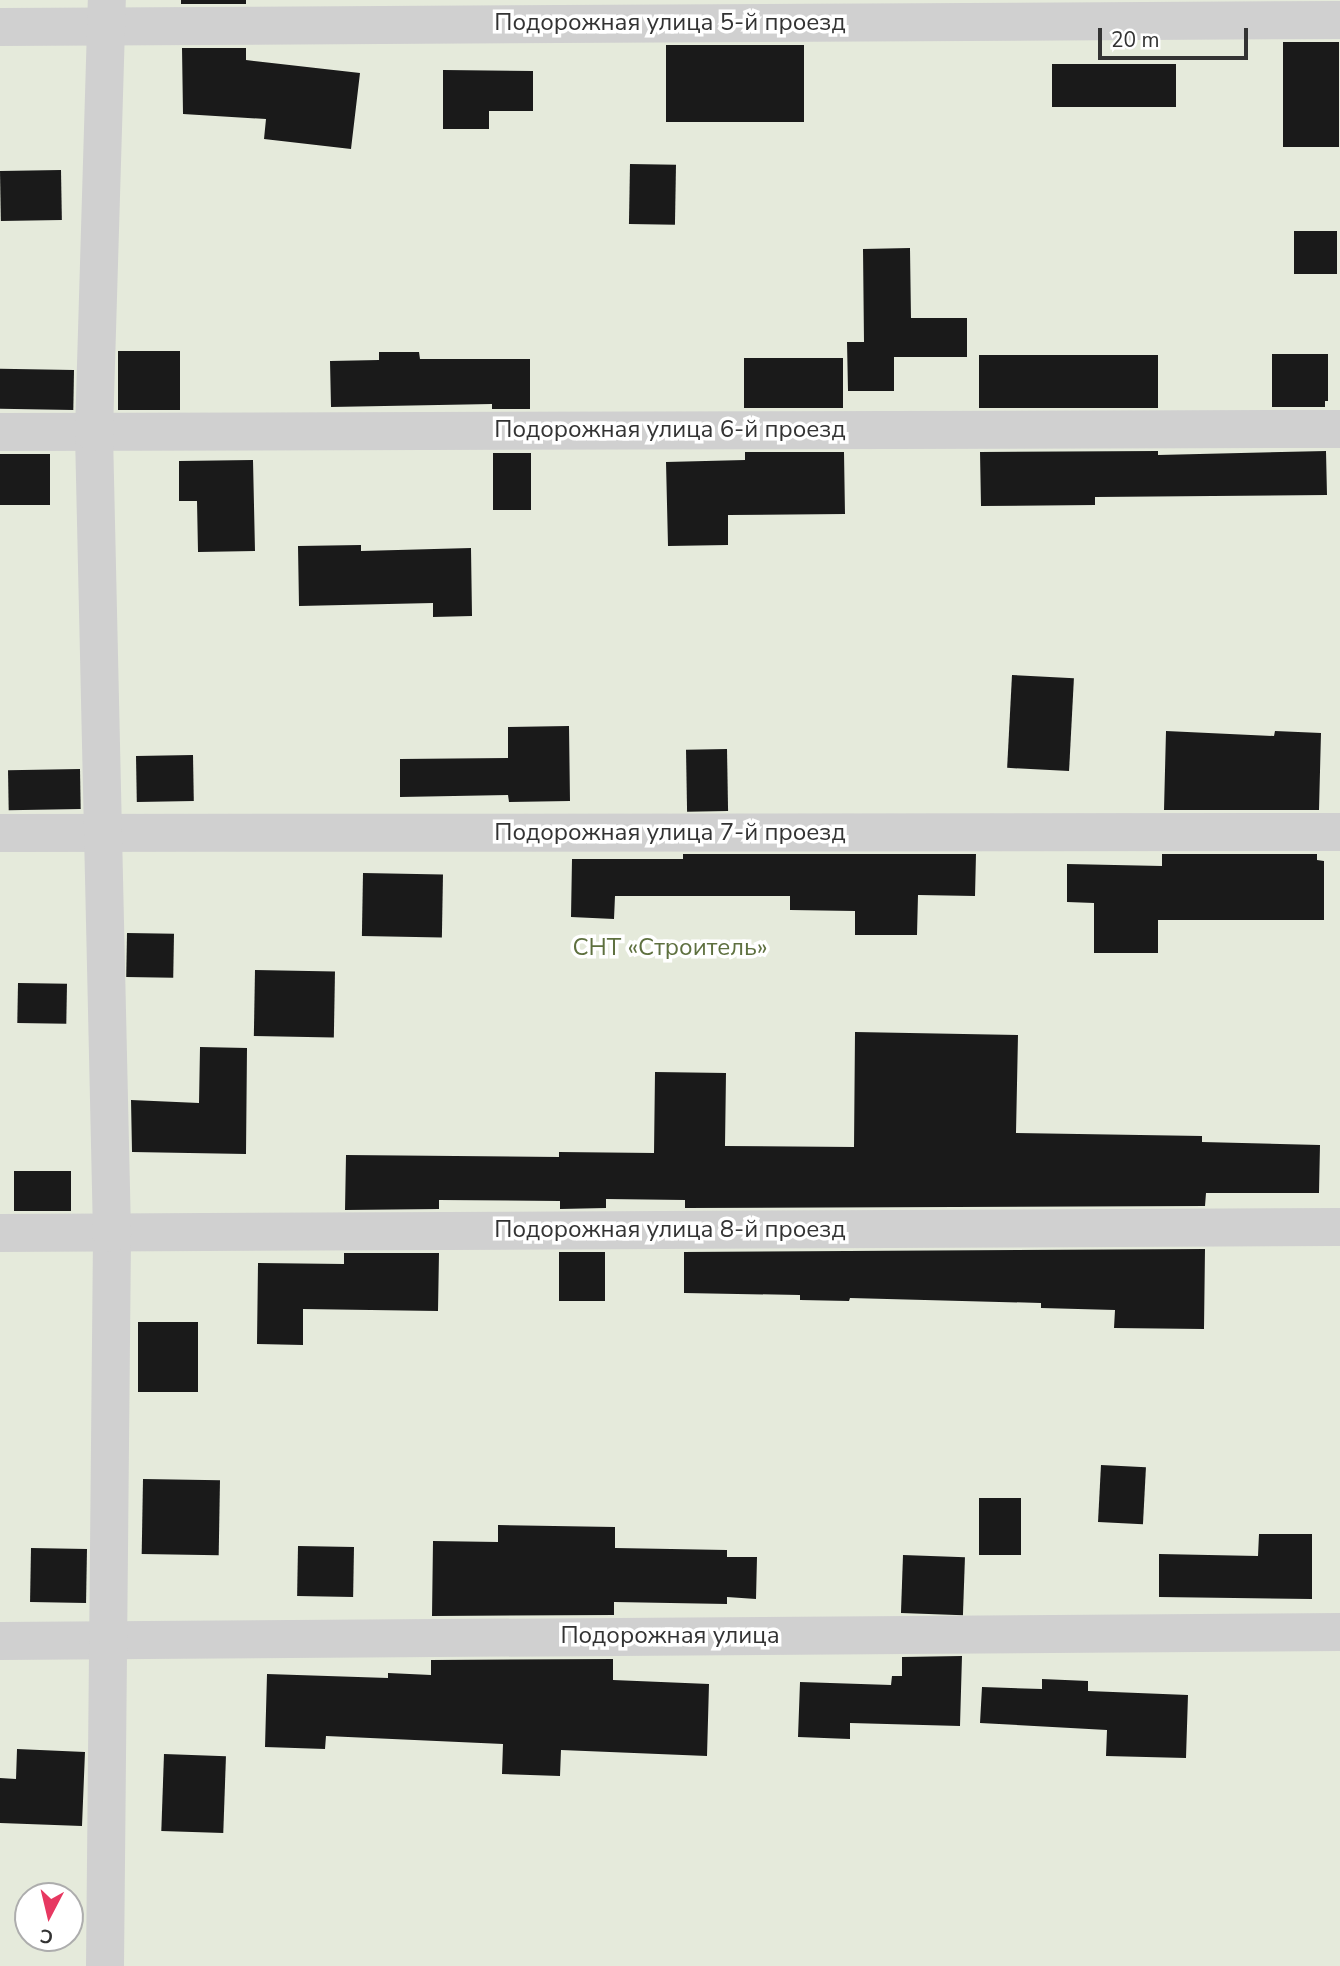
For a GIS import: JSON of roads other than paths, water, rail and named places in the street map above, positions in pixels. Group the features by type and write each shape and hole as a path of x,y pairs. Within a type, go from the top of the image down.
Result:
{"street":[{"name":"Подорожная улица 5-й проезд","path":"0,27 107,13 1340,20"},
{"path":"105,1966 112,1233 94,432 107,13"},
{"name":"Подорожная улица 6-й проезд","path":"0,432 1340,429"},
{"name":"Подорожная улица 7-й проезд","path":"0,833 1340,832"},
{"name":"Подорожная улица 8-й проезд","path":"0,1234 1340,1227"},
{"name":"Подорожная улица","path":"0,1641 1340,1632"}],"park label":[{"name":"СНТ «Строитель»","path":"670,948"}]}
